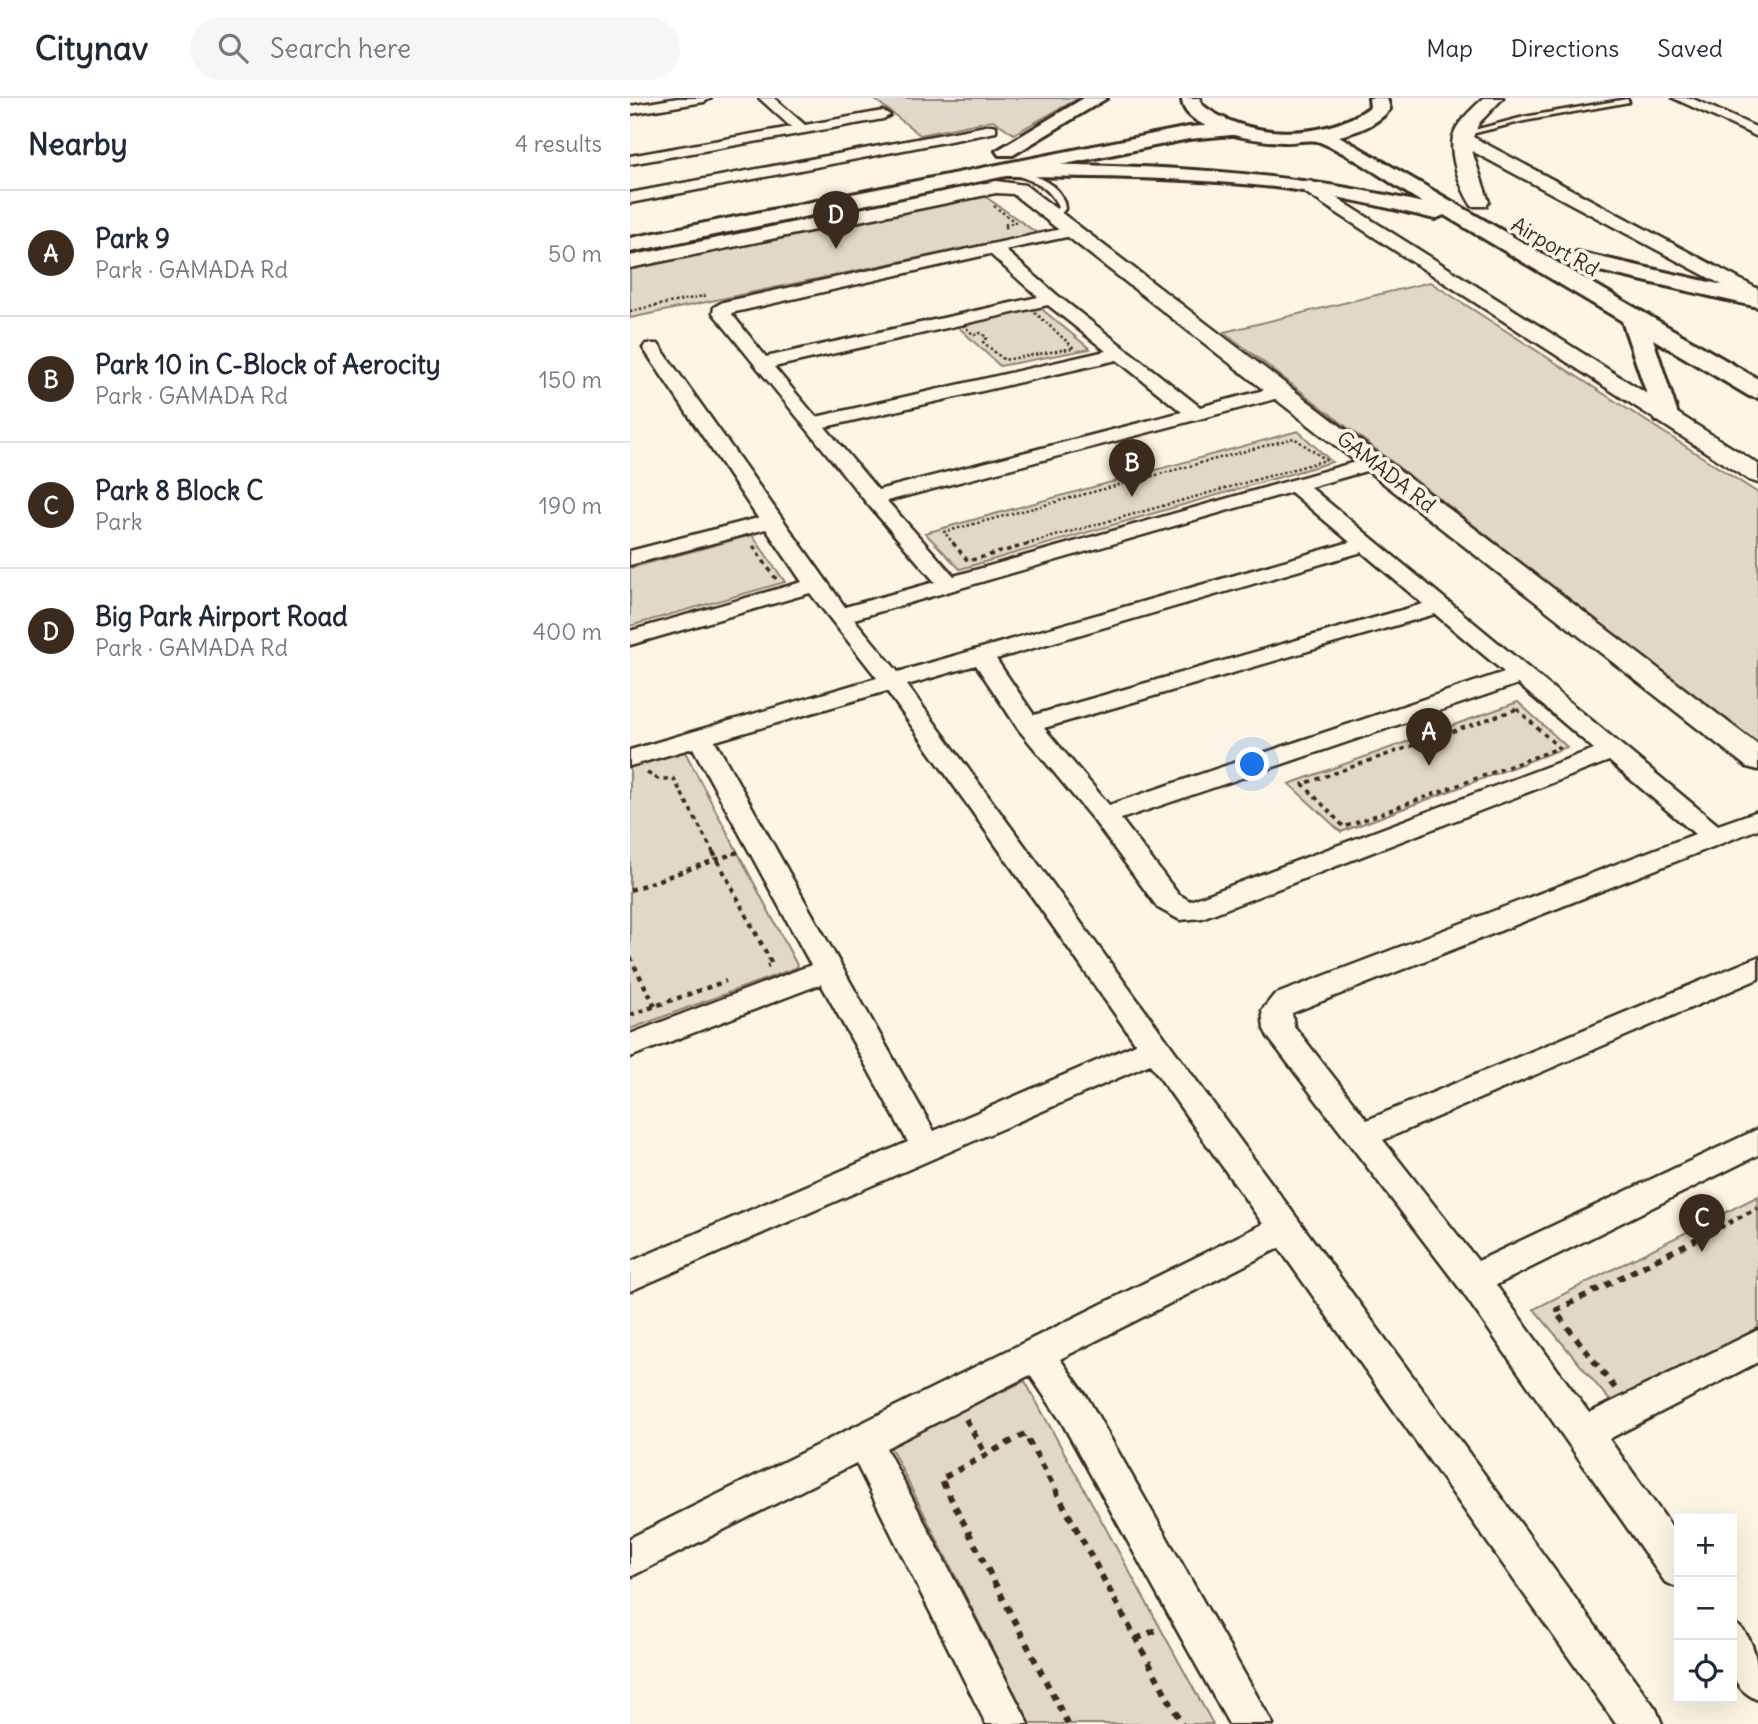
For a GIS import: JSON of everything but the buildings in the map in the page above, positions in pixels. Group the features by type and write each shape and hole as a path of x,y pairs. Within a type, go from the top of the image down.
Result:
{"main road":[{"path":"1007,169 1098,98"},
{"path":"1007,169 1194,106 1213,124 1235,130 1284,136 1321,134 1353,127 1372,118 1380,110 1378,98"},
{"name":"Airport Rd","path":"1353,127 1477,212 1577,259 1758,365"},
{"path":"630,245 1189,133 1235,130"},
{"path":"1321,134 1477,212 1633,316 1758,390"},
{"path":"816,187 1007,169 1201,175 1310,187 1477,212"},
{"path":"1577,259 1758,299"},
{"path":"1633,316 1664,415"}],"street":[{"path":"630,110 704,98"},
{"path":"766,98 802,129"},
{"path":"862,98 898,129"},
{"path":"1477,212 1465,165 1462,136 1475,116 1494,98"},
{"path":"1681,98 1758,133"},
{"path":"1741,125 1758,121"},
{"path":"630,160 802,129 898,129 986,142 1007,169 630,262"},
{"path":"630,198 898,129"},
{"path":"950,136 990,129"},
{"path":"1462,136 1758,299"},
{"name":"GAMADA Rd","path":"1007,169 1054,216 1758,760"},
{"path":"1310,187 1758,475"},
{"path":"947,582 762,364 722,313 723,306 1075,232"},
{"path":"993,248 1051,299 1194,412"},
{"path":"762,364 1051,299"},
{"path":"652,348 814,585 891,680 1157,1048 1283,1230 1641,1724"},
{"path":"813,424 1119,354"},
{"path":"873,498 1194,412 1283,391"},
{"path":"839,616 947,582 1373,463"},
{"path":"1295,485 1713,835"},
{"path":"630,558 770,521"},
{"path":"634,766 699,736 1364,544"},
{"path":"630,638 814,585"},
{"path":"1028,725 1439,606"},
{"path":"982,656 1028,725 1104,816 1168,901 1180,910 1192,911 1611,751"},
{"path":"1104,816 1523,674"},
{"path":"699,736 927,1148"},
{"path":"1674,1562 1473,1280 1364,1135 1279,1029 1277,1010 1284,1003 1758,819"},
{"path":"1364,1135 1758,967"},
{"path":"630,1046 662,1019 828,970"},
{"path":"630,1276 1157,1048"},
{"path":"1473,1280 1758,1141"},
{"path":"630,1558 1283,1230"},
{"path":"1583,1434 1758,1345"},
{"path":"1036,1354 1074,1409 1252,1724"},
{"path":"863,1440 1007,1724"}],"lane":[{"path":"1462,136 1524,119 1628,101"}],"path":[{"path":"1031,309 1074,348 1004,360 983,342 987,338 981,333 974,335 962,325 985,320 1031,309"},
{"path":"1294,438 1326,460 968,561 944,532 1294,438"},
{"path":"1517,709 1559,748 1344,827 1303,783 1517,709"},
{"path":"634,766 658,779 674,779 772,964 759,969"},
{"path":"630,890 717,858"},
{"path":"630,957 662,1019"},
{"path":"630,1015 662,1019 733,978"},
{"path":"1619,1393 1555,1311 1758,1208"},
{"path":"954,1395 986,1455"},
{"path":"1068,1724 941,1479 1025,1434 1182,1724"}],"shaded area":[{"path":"873,98 1079,98 1014,134 993,120 920,135"},
{"path":"983,195 1037,233 630,318 630,265"},
{"path":"1430,282 1758,493 1758,745 1224,332"},
{"path":"1038,306 1090,349 1000,366 956,325"},
{"path":"1298,431 1332,462 960,569 925,533"},
{"path":"752,535 785,582 630,626 630,568"},
{"path":"1518,702 1567,747 1341,832 1289,784"},
{"path":"684,750 798,967 630,1029 630,766"},
{"path":"1758,1196 1758,1328 1615,1407 1534,1309"},
{"path":"1025,1381 1213,1724 1030,1724 889,1444"}],"place":[{"name":"Big Park Airport Road","path":"836,249"},
{"name":"Park 10 in C-Block of Aerocity","path":"1132,497"},
{"name":"Park 9","path":"1429,766"},
{"name":"Park 8 Block C","path":"1702,1252"}]}
